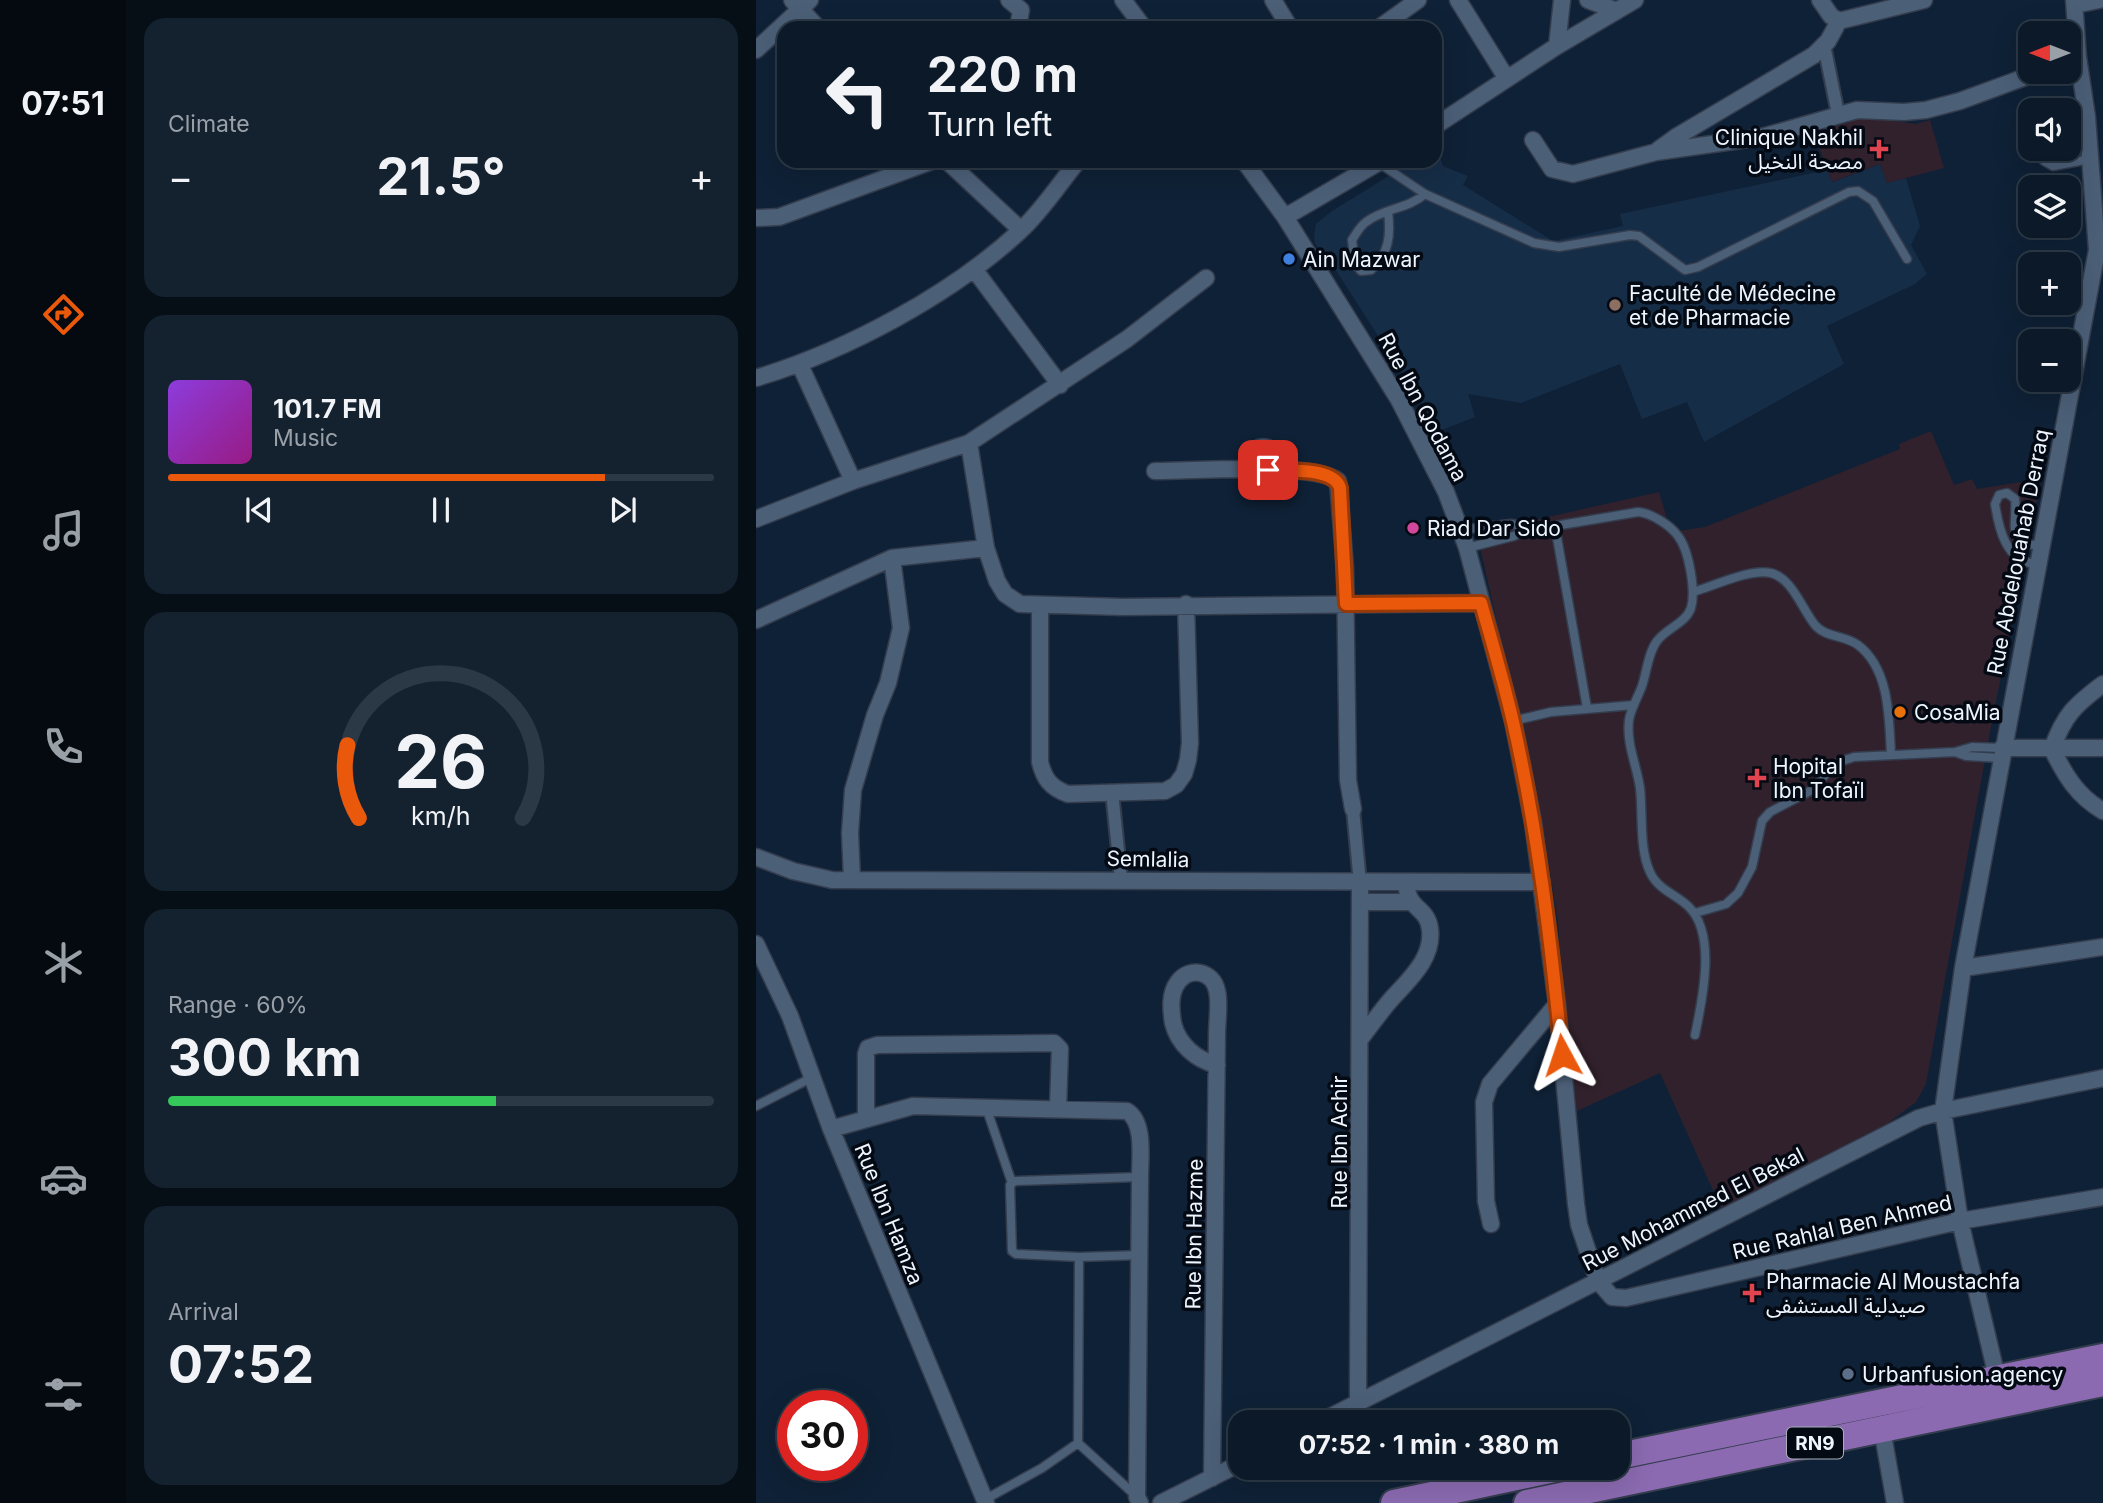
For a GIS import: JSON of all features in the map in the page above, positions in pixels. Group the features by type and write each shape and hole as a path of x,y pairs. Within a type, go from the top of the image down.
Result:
{"main road":[{"name":"RN9","path":"1630,1454 2103,1357"},
{"name":"RN9","path":"1527,1503 2103,1383"},
{"path":"1394,1503 1502,1480"}],"street":[{"path":"1009,0 1021,10 1019,21"},
{"path":"1123,0 1139,21"},
{"path":"1273,0 1286,21"},
{"path":"1389,21 1418,0"},
{"path":"1458,0 1507,79"},
{"path":"1557,46 1562,0"},
{"path":"1588,0 1617,11"},
{"path":"1442,121 1557,46 1635,0"},
{"path":"1820,0 1831,16 1839,21"},
{"path":"1656,152 1676,137 1814,55 1824,45 1839,21 1924,0"},
{"path":"2074,2 2099,0"},
{"name":"Rue Abdelouahab Derraq","path":"2074,2 2074,21"},
{"path":"784,21 801,3 813,21"},
{"path":"756,50 777,28"},
{"path":"1824,45 1838,114"},
{"name":"Rue Abdelouahab Derraq","path":"1997,1377 1960,1221 1942,1111 1963,968 2001,753 2100,250 2088,136 2095,115 2081,79"},
{"path":"1533,140 1552,169 1573,174 1656,152 1762,136 1857,110 1926,110 2018,80"},
{"path":"756,218 779,217 913,168"},
{"path":"955,168 1021,230"},
{"path":"756,378 800,365 925,301 974,269 1021,230 1072,168"},
{"name":"Rue Ibn Qodama","path":"1249,168 1285,216 1399,400 1446,492 1467,548 1513,720 1542,882 1557,1004 1576,1204 1579,1225 1598,1280"},
{"path":"1285,216 1369,168"},
{"path":"974,269 1060,386"},
{"path":"756,519 853,481 969,443 1060,386 1206,278"},
{"path":"800,365 853,481"},
{"path":"969,443 986,548 1001,588 1020,604 1123,607 1186,604 1481,603"},
{"path":"1248,470 1259,448 1267,446 1276,452 1289,471"},
{"path":"1155,471 1289,471 1327,474 1338,481 1346,604 1348,780 1360,883"},
{"path":"756,620 892,558 986,548"},
{"path":"852,880 850,833 853,790 875,715 888,683 901,628 892,558"},
{"path":"1040,605 1041,762 1043,775 1058,790 1068,794 1165,791 1176,785 1184,774 1190,743 1186,604"},
{"path":"2103,684 2075,705 2059,730 2052,749 2067,779 2085,799 2103,811"},
{"path":"2001,753 2103,748"},
{"path":"1112,792 1121,879"},
{"name":"Semlalia","path":"756,858 811,876 852,880 1542,882"},
{"name":"Rue Ibn Achir","path":"1358,1402 1360,883"},
{"path":"1361,1038 1416,972 1426,953 1430,930 1428,921 1410,902 1406,883"},
{"path":"1360,902 1410,902"},
{"name":"Rue Ibn Hamza","path":"756,944 790,1016 831,1129 985,1501"},
{"path":"1963,968 2103,947"},
{"name":"Rue Ibn Hazme","path":"1212,1478 1217,1065 1217,991 1209,977 1202,972 1194,972 1178,981 1171,1002 1175,1031 1184,1045 1199,1058 1217,1065"},
{"path":"1491,1224 1486,1201 1486,1092 1557,1004"},
{"path":"866,1118 866,1054 868,1048 877,1045 1054,1043 1060,1049 1058,1108"},
{"name":"Rue Mohammed El Bekal","path":"1343,1410 1919,1118 2103,1078"},
{"path":"831,1129 913,1106 1130,1112 1139,1130 1139,1500"},
{"name":"Rue Rahlal Ben Ahmed","path":"1598,1280 1612,1297 1626,1298 1960,1221 2103,1197"},
{"path":"1882,1429 1895,1503"},
{"path":"1165,1503 1228,1470"}],"lane":[{"path":"2081,137 2088,136"},
{"path":"2081,161 2090,159"},
{"path":"2044,161 2053,166 2079,161"},
{"path":"1388,168 1425,194 1534,243 1559,247 1630,235 1639,236 1685,270 1698,267 1849,192 1858,191 1872,201 1907,258"},
{"path":"1388,212 1389,245 1378,264 1371,270 1361,271 1355,264 1352,240 1363,223 1388,212 1417,201 1425,194"},
{"path":"2037,564 2020,561 2007,546 1995,504 1999,495 2007,494 2015,499 2014,528 2018,538 2032,545 2041,545"},
{"path":"1460,530 1511,524 1529,527 1555,526 1638,512 1646,513 1678,536 1687,557 1693,593 1687,616 1667,631 1652,648 1629,726 1631,752 1640,787 1644,857 1654,880 1695,913 1700,928 1706,968 1695,1035"},
{"path":"1555,526 1587,708"},
{"path":"1467,548 1514,536 1529,527"},
{"path":"1693,593 1755,572 1775,573 1788,584 1818,629 1858,645 1879,672 1885,691 1891,755"},
{"path":"1513,720 1587,708 1634,705"},
{"path":"1695,913 1726,904 1738,893 1752,867 1762,821 1770,812 1812,790 1839,762 1854,757 1955,752 1966,747 2001,753"},
{"path":"756,1106 813,1077"},
{"path":"986,1107 1012,1182 1012,1251 1021,1256 1141,1255"},
{"path":"1012,1182 1140,1177"},
{"path":"1079,1257 1078,1443 1139,1500"},
{"path":"985,1501 1042,1468 1078,1443"}],"shaded area":[{"name":"Clinique Nakhil مصحة النخيل","path":"1863,117 1916,124 1930,120 1944,168 1887,183 1880,164 1832,182 1814,134"},
{"name":"Faculté de Médecine et de Pharmacie","path":"1442,163 1468,176 1463,185 1553,241 1623,226 1620,214 1827,170 1833,182 1880,164 1887,183 1906,178 1920,226 1911,245 1927,274 1915,284 1827,326 1844,364 1704,442 1687,402 1642,419 1620,364 1521,403 1468,394 1475,417 1439,431 1330,261 1315,244 1316,224 1332,211 1402,168 1442,168"},
{"name":"Hopital Ibn Tofaïl","path":"1931,431 1954,485 1972,479 1977,489 2041,479 1992,721 1926,1084 1916,1102 1887,1124 1721,1208 1660,1073 1577,1111 1566,1031 1558,922 1544,834 1477,533 1659,492 1671,532 1705,527 1900,449 1899,444"}],"place":[{"name":"Clinique Nakhil مصحة النخيل","path":"1879,149"},
{"name":"Ain Mazwar","path":"1289,259"},
{"name":"Faculté de Médecine et de Pharmacie","path":"1615,305"},
{"name":"Riad Dar Sido","path":"1413,528"},
{"name":"CosaMia","path":"1900,712"},
{"name":"Hopital Ibn Tofaïl","path":"1757,778"},
{"name":"Pharmacie Al Moustachfa صيدلية المستشفى","path":"1752,1293"},
{"name":"Urbanfusion.agency","path":"1848,1374"}],"route":[{"path":"1268,470 1327,474 1338,481 1346,604 1481,603 1513,720 1533,822 1562,1055"}]}
